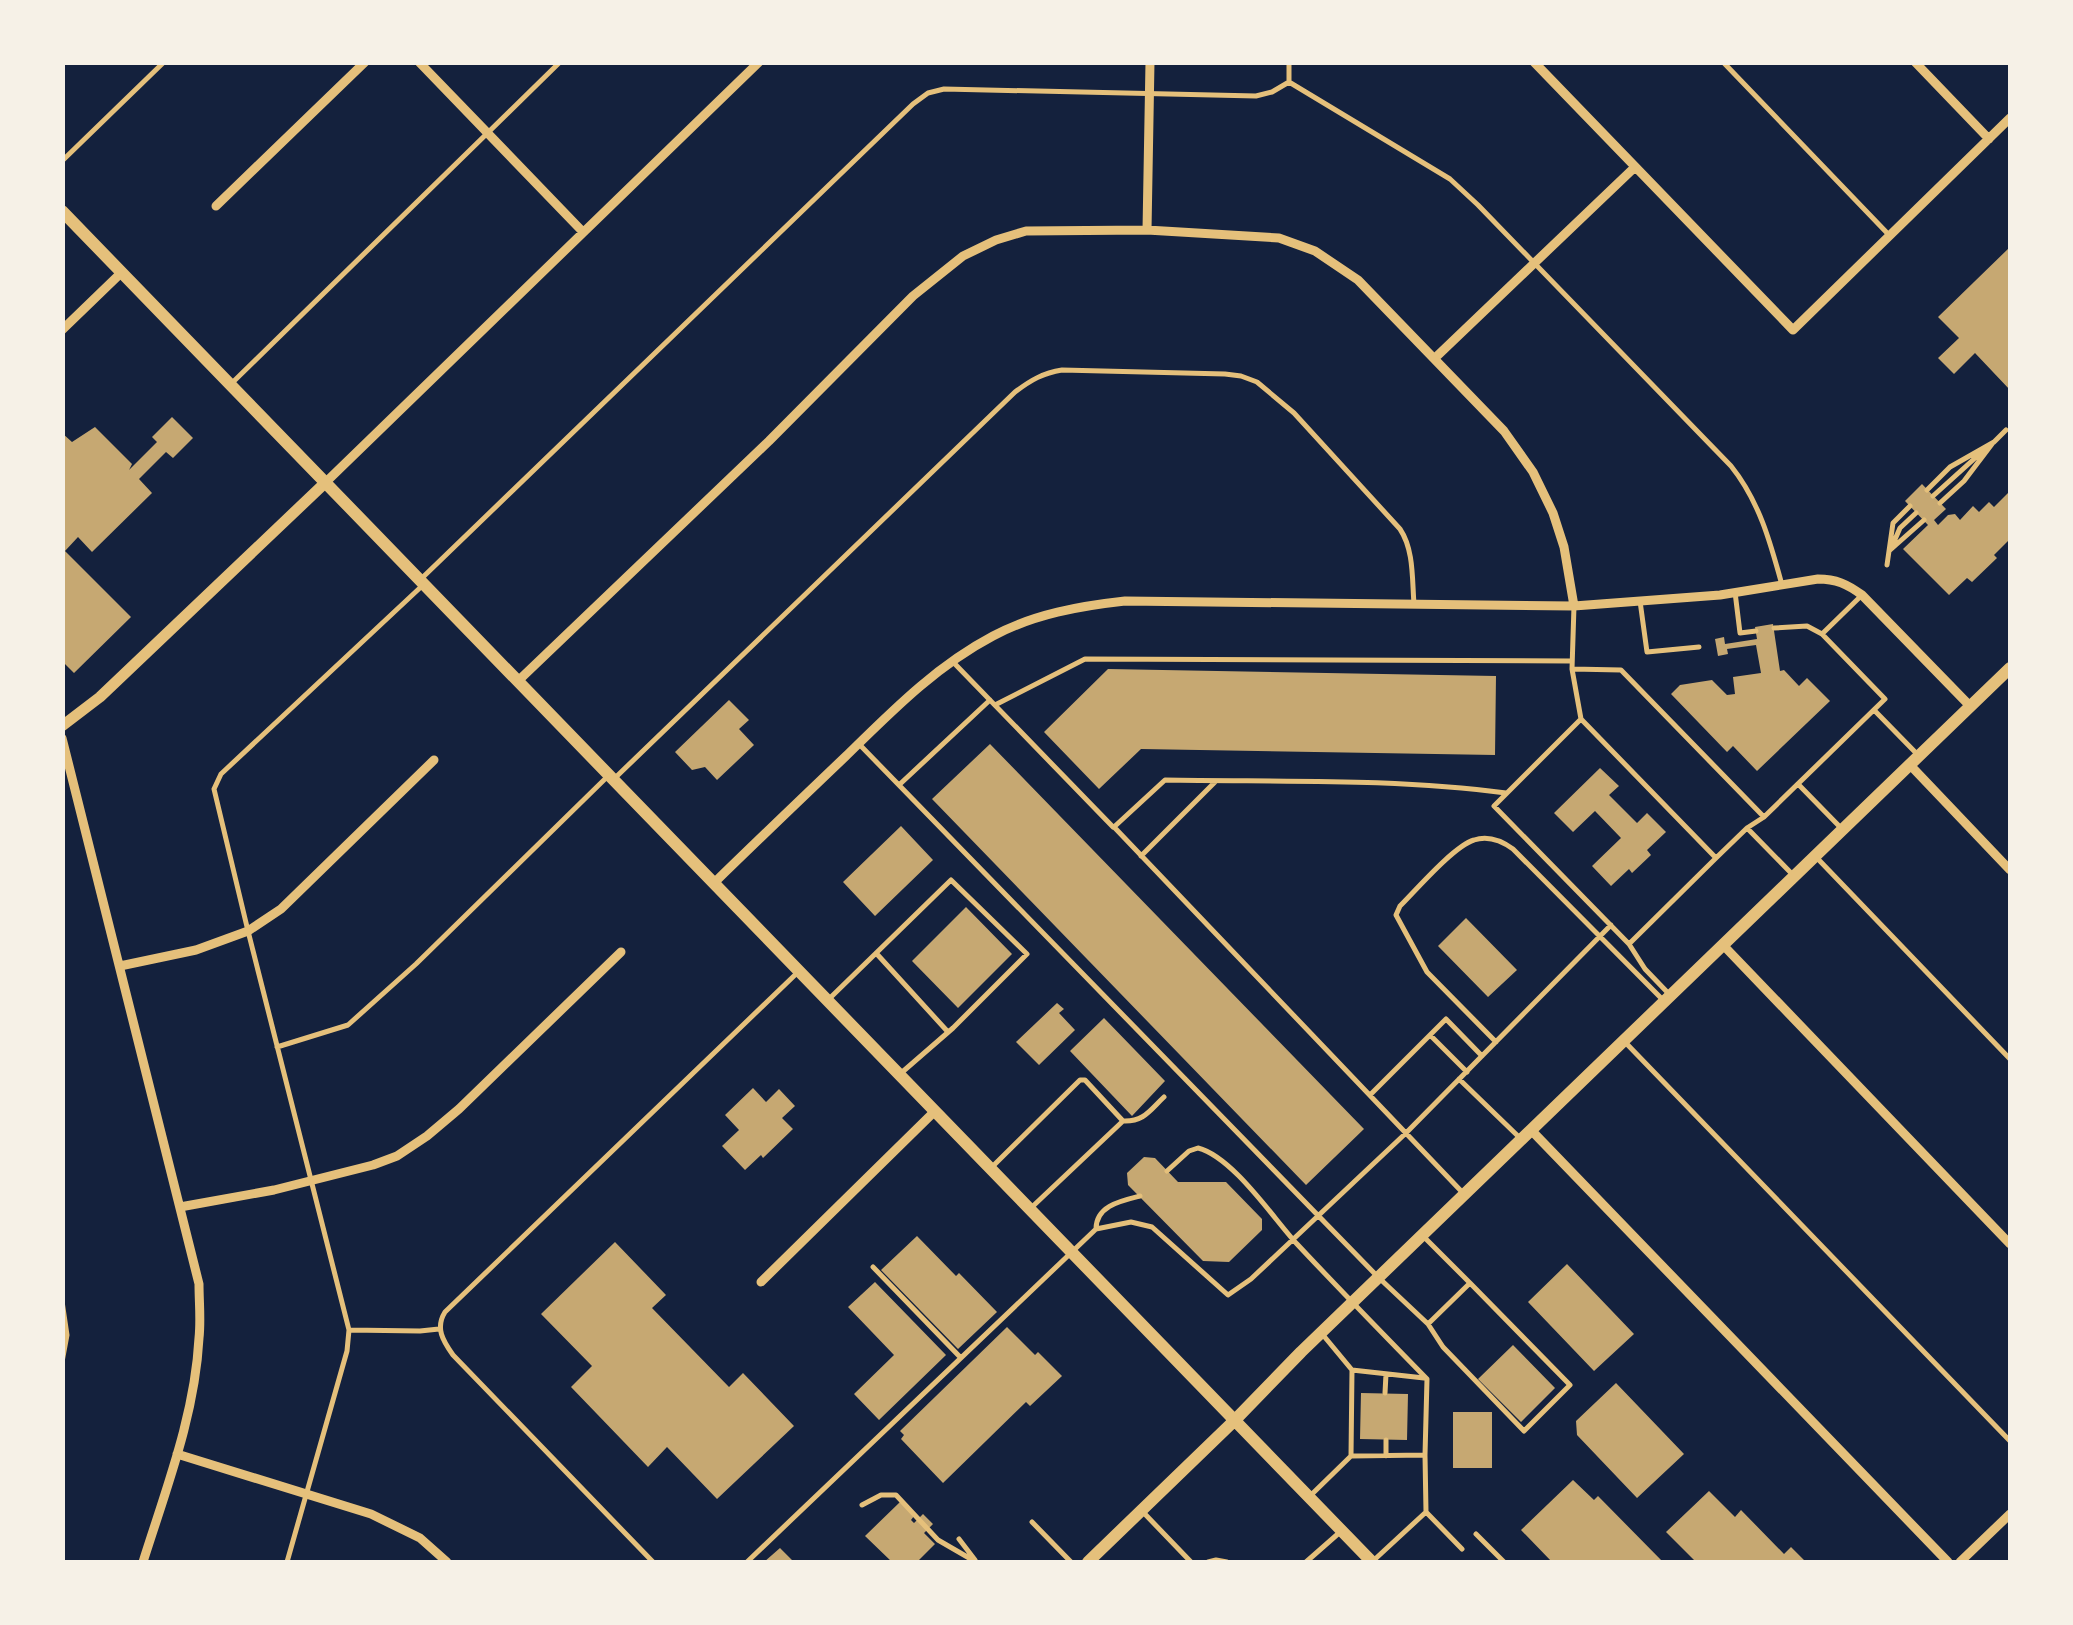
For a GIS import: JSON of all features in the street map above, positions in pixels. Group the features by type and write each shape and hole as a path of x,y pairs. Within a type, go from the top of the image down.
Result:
{"main road":[{"path":"62,211 1372,1562"},
{"path":"1088,1562 2010,668"}],"street":[{"path":"216,206 365,62"},
{"path":"419,62 583,232"},
{"path":"62,726 100,698 759,62"},
{"path":"1147,230 1150,62"},
{"path":"1534,62 1793,330 2010,118"},
{"path":"1915,62 1989,139"},
{"path":"1435,358 1635,167"},
{"path":"518,681 914,296 952,264 996,240 1026,231 1147,230 1279,238 1315,251 1358,280 1504,431 1533,472 1564,547 1574,606"},
{"path":"62,330 122,272"},
{"path":"714,883 911,692 995,634 1080,606 1125,601 1574,606 1833,579 1862,594 1970,706"},
{"path":"62,738 199,1284 200,1338 192,1395 143,1562"},
{"path":"120,966 196,950 248,931 281,909 434,760"},
{"path":"1914,761 2010,870"},
{"path":"1723,945 2010,1244"},
{"path":"180,1207 274,1190 397,1156 460,1108 621,952"},
{"path":"761,1282 935,1112"},
{"path":"1526,1134 1948,1562"},
{"path":"177,1454 371,1514 420,1538 447,1562"},
{"path":"1960,1562 2010,1514"}],"lane":[{"path":"62,161 164,62"},
{"path":"230,384 560,62"},
{"path":"1289,62 1289,82"},
{"path":"1723,62 1890,236"},
{"path":"287,1562 349,1330 216,800 217,780 928,92 944,88 1256,96 1289,82"},
{"path":"1289,82 1450,180 1534,263 1746,484 1768,532 1782,585"},
{"path":"277,1047 348,1025 1016,392 1045,373 1199,372 1240,376 1257,382 1294,413 1400,529 1410,554 1414,604"},
{"path":"1933,496 2006,430"},
{"path":"1927,490 1950,467 1994,442"},
{"path":"1940,503 1964,481 1994,442"},
{"path":"1887,565 1893,524 1910,506"},
{"path":"1889,551 1900,528 1916,512"},
{"path":"1889,551 1924,520"},
{"path":"1735,592 1740,633 1756,631"},
{"path":"1822,634 1862,594"},
{"path":"1640,601 1648,652 1699,647"},
{"path":"1574,606 1572,665 1581,719 1716,858"},
{"path":"1629,944 1885,699 1822,634 1807,626 1774,628"},
{"path":"900,786 992,702 1085,659 1572,665 1621,670 1764,817"},
{"path":"952,661 1465,1194"},
{"path":"1874,710 1914,761"},
{"path":"1581,719 1494,806 1629,944 1667,998"},
{"path":"858,744 1428,1324 1443,1346 1524,1430 1570,1385 1422,1235"},
{"path":"1114,828 1164,780 1380,784 1506,794"},
{"path":"1141,856 1216,781"},
{"path":"1798,784 1842,830"},
{"path":"1747,828 1794,876"},
{"path":"1496,1042 1427,972 1396,915 1400,906 1458,849 1474,840 1488,838 1514,848 1599,937 1667,998"},
{"path":"1815,856 2010,1059"},
{"path":"828,1000 951,880 1027,954 899,1074"},
{"path":"747,1562 1096,1229 1131,1222 1152,1227 1228,1295 1250,1279 1406,1133 1611,925"},
{"path":"876,953 948,1032"},
{"path":"653,1562 453,1355 439,1329 445,1312 799,971"},
{"path":"1370,1095 1446,1020 1482,1056"},
{"path":"1430,1035 1467,1072"},
{"path":"1624,1040 2010,1441"},
{"path":"990,1168 1080,1080 1085,1080 1123,1121 1135,1122 1164,1097"},
{"path":"1459,1080 1526,1134"},
{"path":"1030,1209 1123,1121"},
{"path":"1167,1170 1198,1148 1223,1162 1352,1303 1427,1378 1426,1512 1462,1548"},
{"path":"1096,1229 1096,1219 1102,1210 1140,1196"},
{"path":"872,1267 961,1358"},
{"path":"1428,1324 1470,1283"},
{"path":"62,1300 68,1335 62,1362"},
{"path":"349,1330 439,1329"},
{"path":"1321,1333 1352,1370 1351,1456"},
{"path":"1352,1370 1427,1378"},
{"path":"1385,1393 1386,1374"},
{"path":"1386,1440 1386,1456"},
{"path":"1309,1497 1351,1456 1425,1455"},
{"path":"862,1504 881,1495 896,1495 938,1540 976,1562"},
{"path":"1142,1511 1191,1562"},
{"path":"1372,1562 1426,1512"},
{"path":"1032,1522 1071,1562"},
{"path":"1306,1562 1341,1530"},
{"path":"1476,1534 1504,1562"},
{"path":"959,1539 976,1562"},
{"path":"1208,1562 1227,1562"}],"building":[{"path":"2010,247 2010,390 1975,353 1954,374 1938,358 1959,338 1938,317"},
{"path":"172,417 193,438 173,458 166,452 139,479 152,493 92,552 78,537 65,551 131,617 74,673 62,661 62,433 72,442 95,427 132,464 129,470 157,442 152,437"},
{"path":"1922,484 1946,509 1934,520 1938,525 1948,515 1955,514 1960,520 1973,506 1979,512 1989,502 1994,507 2010,491 2010,539 1972,582 1967,578 1949,595 1903,549 1928,525 1905,501"},
{"path":"1773,624 1780,671 1784,670 1799,686 1807,678 1830,701 1757,771 1733,746 1727,752 1671,694 1680,685 1712,680 1727,695 1735,694 1733,677 1761,673 1756,645 1727,649 1728,654 1718,656 1715,639 1724,637 1725,644 1757,639 1755,627"},
{"path":"1108,669 1496,676 1495,755 1141,749 1099,789 1044,732"},
{"path":"729,700 749,720 739,729 754,745 717,780 705,767 692,770 675,752"},
{"path":"990,744 1364,1129 1306,1185 932,799"},
{"path":"1600,768 1619,786 1609,795 1637,823 1647,813 1666,832 1647,850 1651,855 1611,886 1592,866 1621,838 1595,811 1573,832 1554,813"},
{"path":"901,826 933,860 875,916 843,882"},
{"path":"966,907 1012,954 958,1008 912,961"},
{"path":"1466,918 1517,970 1488,997 1438,946"},
{"path":"1057,1003 1064,1009 1059,1013 1075,1030 1039,1065 1016,1042"},
{"path":"1104,1018 1165,1081 1132,1116 1070,1051"},
{"path":"753,1088 766,1102 779,1089 795,1106 782,1118 793,1129 745,1170 722,1146 739,1130 725,1115"},
{"path":"1144,1157 1155,1158 1178,1182 1226,1182 1262,1219 1262,1230 1229,1262 1203,1261 1128,1185 1127,1173"},
{"path":"917,1236 997,1312 958,1349 881,1270"},
{"path":"615,1242 666,1295 652,1308 729,1387 743,1373 794,1426 717,1499 667,1447 648,1467 571,1387 592,1366 541,1314"},
{"path":"1567,1264 1634,1334 1594,1371 1528,1302"},
{"path":"875,1282 946,1355 879,1420 854,1394 894,1355 848,1307"},
{"path":"1007,1327 1062,1376 1030,1406 1026,1402 943,1483 901,1439 904,1435 900,1431"},
{"path":"1513,1345 1555,1388 1521,1422 1478,1379"},
{"path":"1616,1383 1684,1454 1637,1498 1577,1435 1576,1421"},
{"path":"1361,1393 1408,1394 1407,1440 1360,1439"},
{"path":"1453,1412 1492,1412 1492,1468 1453,1468"},
{"path":"1573,1480 1594,1500 1598,1496 1663,1562 1552,1562 1521,1530"},
{"path":"1709,1491 1735,1517 1741,1510 1784,1554 1791,1547 1806,1562 1696,1562 1666,1532"},
{"path":"900,1502 914,1516 914,1523 923,1514 933,1524 924,1533 935,1544 917,1562 892,1562 865,1536"},
{"path":"780,1548 794,1562 764,1562"}]}
